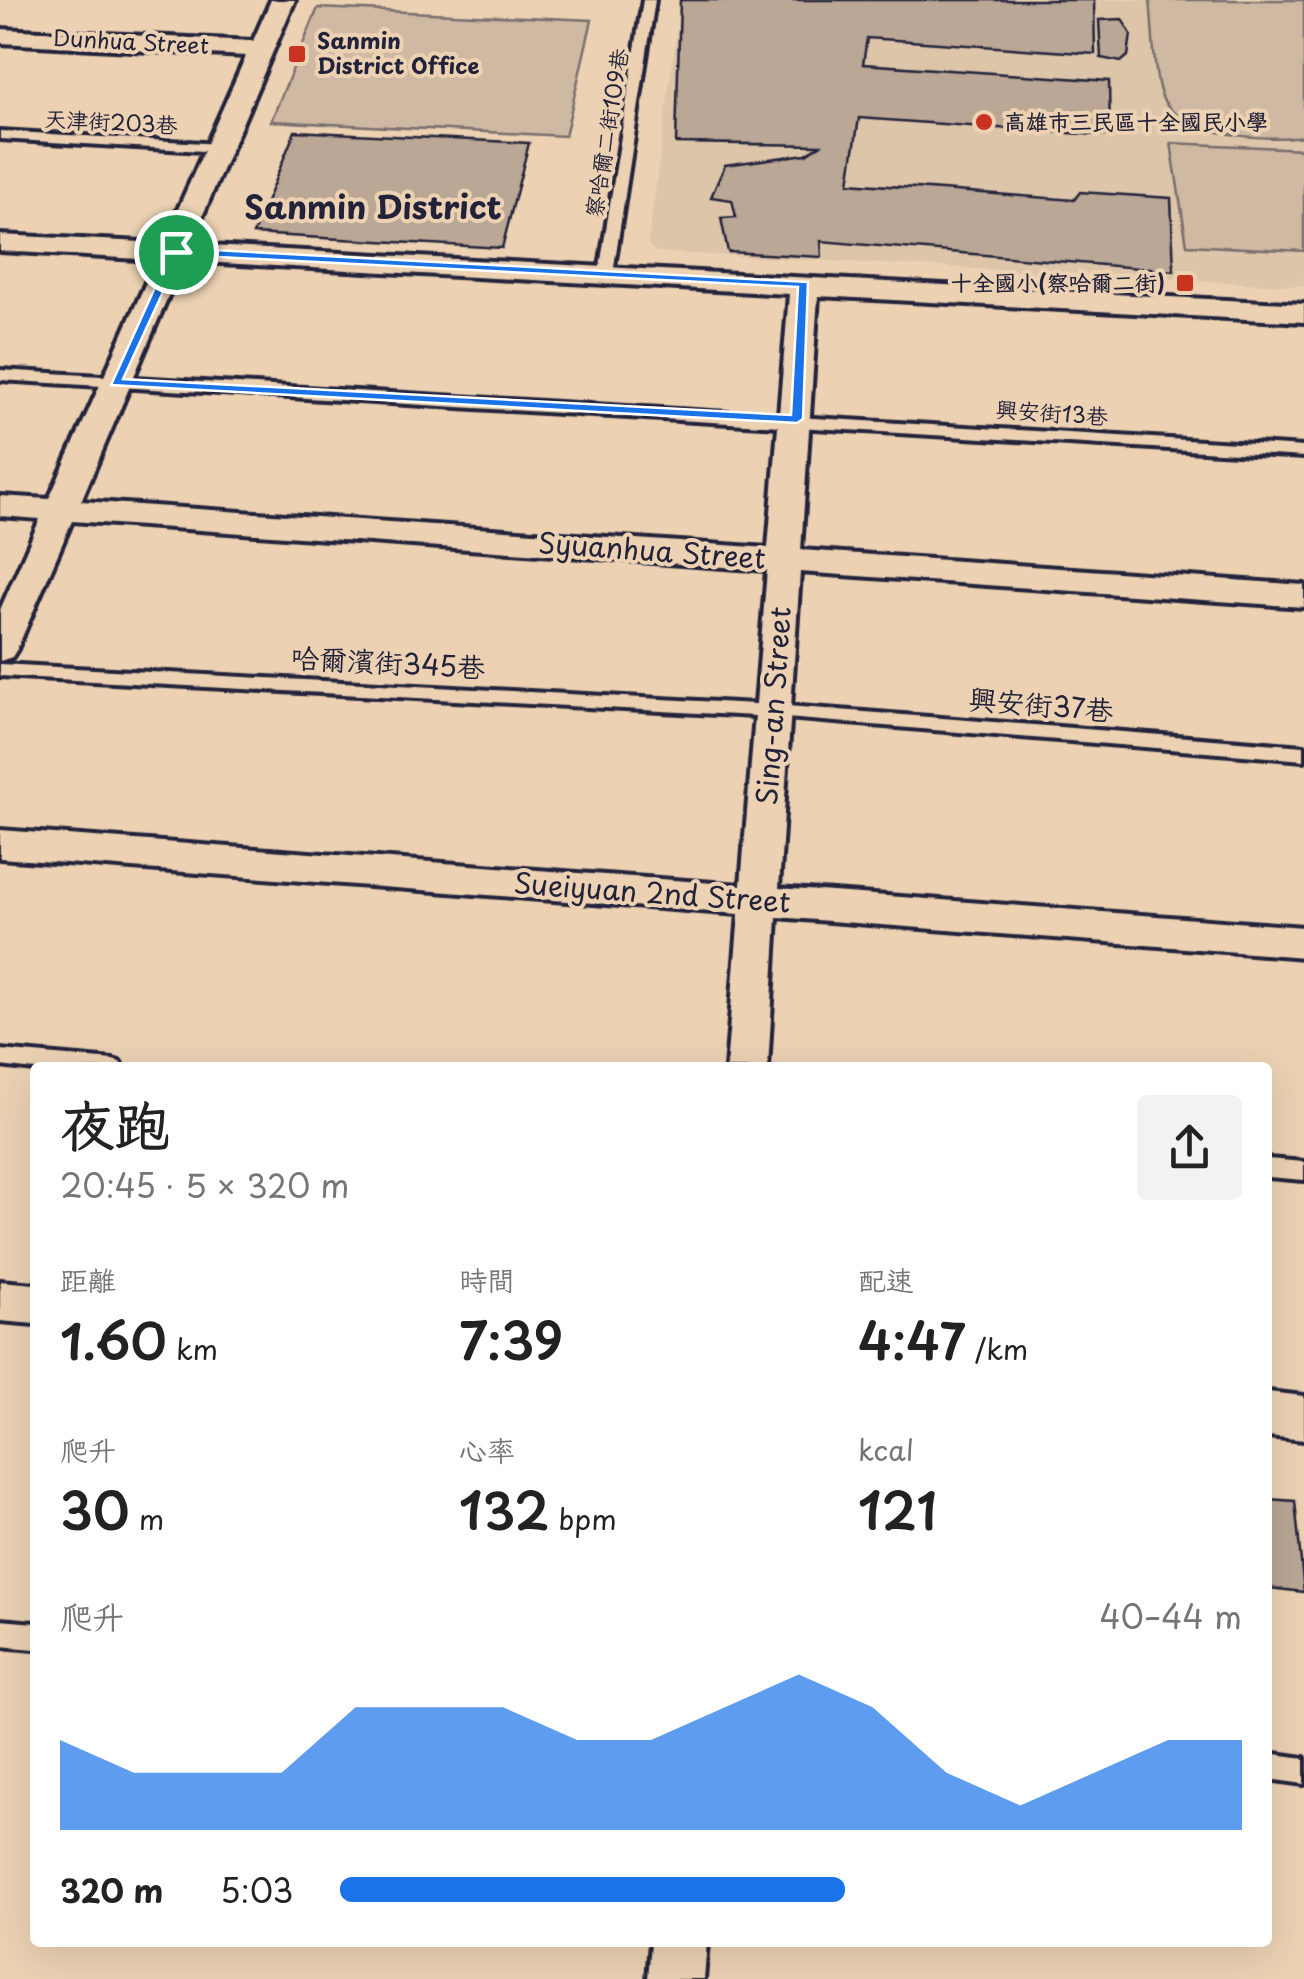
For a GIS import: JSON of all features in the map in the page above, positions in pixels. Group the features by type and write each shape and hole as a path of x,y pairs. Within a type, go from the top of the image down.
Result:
{"street":[{"path":"0,649 283,0"},
{"name":"Dunhua Street","path":"0,36 262,49"},
{"path":"0,243 1304,313"},
{"name":"Sing-an Street","path":"747,1062 804,284"},
{"name":"Syuanhua Street","path":"0,506 1304,596"},
{"name":"Sueiyuan 2nd Street","path":"0,844 1304,942"},
{"path":"0,1301 30,1304"},
{"path":"1272,1414 1304,1418"},
{"path":"676,1979 679,1947"}],"lane":[{"name":"察哈爾二街109巷","path":"606,273 648,0"},
{"name":"天津街203巷","path":"0,135 220,148"},
{"name":"興安街13巷","path":"0,374 1304,452"},
{"name":"哈爾濱街345巷","path":"0,670 774,711"},
{"name":"興安街37巷","path":"774,711 1304,754"},
{"path":"0,1058 45,1062"},
{"path":"1272,1168 1304,1171"},
{"path":"0,1634 30,1636"},
{"path":"1272,1766 1304,1770"}],"shaded area":[{"name":"高雄市三民區十全國民小學","path":"681,0 1304,0 1304,286 656,252 648,244"},
{"path":"1150,0 1304,0 1304,136 1228,134 1175,113 1160,93"},
{"path":"318,8 592,20 565,136 271,121"},
{"path":"1171,143 1304,149 1304,251 1187,245"}],"building":[{"path":"680,0 1094,0 1095,54 867,38 863,64 1109,81 1110,136 859,118 849,183 1074,200 1080,192 1171,198 1174,271 821,241 822,257 728,252 721,218 736,217 732,200 711,197 725,165 806,154 820,145 676,143"},
{"path":"1122,19 1131,34 1128,56 1121,62 1101,58 1099,20"},
{"path":"295,131 529,143 502,248 253,234"},
{"path":"1272,1499 1295,1501 1304,1592 1272,1588"}],"place":[{"name":"Sanmin District Office","path":"297,54"},
{"name":"高雄市三民區十全國民小學","path":"984,122"},
{"name":"十全國小(察哈爾二街)","path":"1185,283"}],"district":[{"name":"Sanmin District","path":"373,208"}],"route":[{"path":"176,252 804,284 797,419 116,382 176,252"}]}
